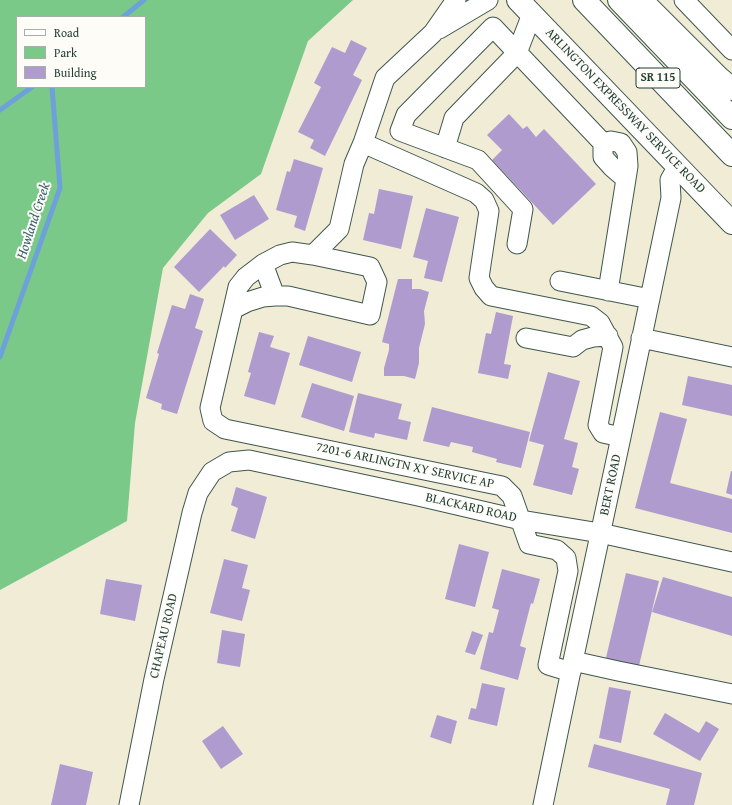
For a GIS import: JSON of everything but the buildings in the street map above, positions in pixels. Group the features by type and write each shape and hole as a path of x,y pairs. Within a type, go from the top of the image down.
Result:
{"main road":[{"name":"SR 115","path":"584,0 732,155"},
{"name":"SR 115","path":"619,0 732,118"},
{"path":"641,0 719,78 732,89"},
{"name":"ARLINGTON EXPRESSWAY SERVICE ROAD","path":"525,7 732,223"}],"street":[{"path":"313,255 339,229 354,164 363,143 385,78 433,33 456,0"},
{"path":"433,33 488,0"},
{"path":"684,0 732,50"},
{"path":"445,148 454,118 517,53 525,7"},
{"path":"517,244 523,209 478,160 400,131 406,115 493,27 604,143 611,140 620,143 627,152 628,166 608,292"},
{"path":"363,143 476,193 484,200 489,210 479,278 484,288 491,296 591,316 600,323 611,342 598,424 603,433 621,437"},
{"name":"BERT ROAD","path":"543,805 671,198 670,180 678,166"},
{"name":"7201-6 ARLINGTN XY SERVICE AP","path":"275,296 288,296 370,315 377,282 370,267 292,252 280,255 246,277 238,287 210,408 213,421 225,429 502,486 512,496 529,544 557,550 566,558 568,570 548,665 572,666"},
{"path":"233,309 247,302 275,296 264,264"},
{"path":"560,281 608,292 650,299"},
{"path":"526,338 573,347 582,340 593,337 611,342 732,357"},
{"name":"BLACKARD ROAD","path":"212,472 229,462 249,460 418,496 520,520 600,534 732,562"},
{"name":"CHAPEAU ROAD","path":"129,805 154,679 192,513 198,493 212,472"},
{"path":"572,666 618,671 732,694"}],"green space":[{"path":"0,0 353,0 308,41 261,174 208,213 163,268 135,423 127,521 0,590"}],"waterway":[{"path":"124,16 144,0"},
{"path":"0,110 31,88"},
{"name":"Howland Creek","path":"0,357 60,188 52,88"}]}
